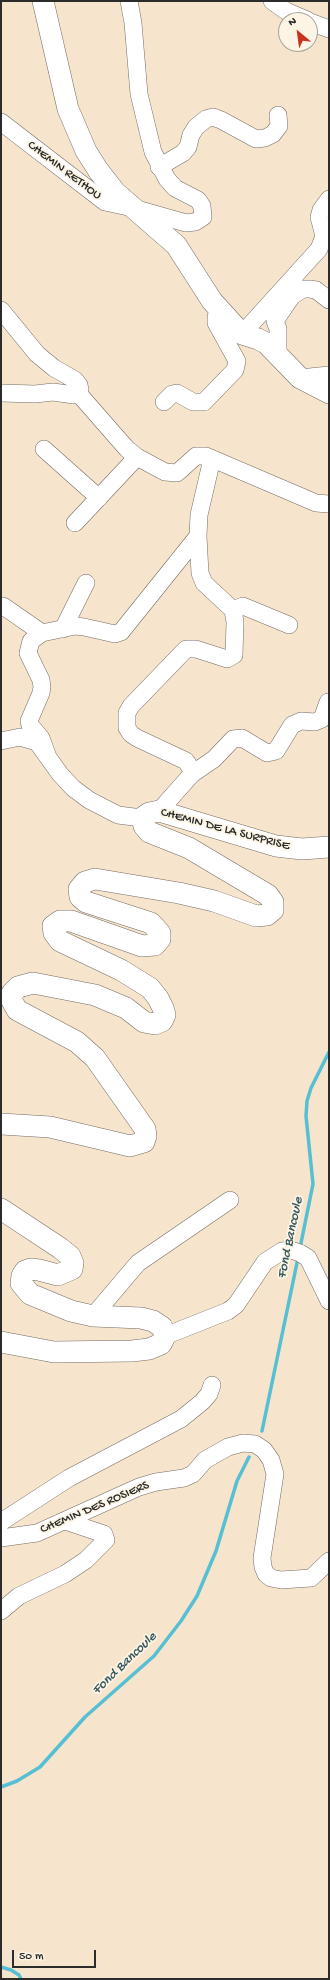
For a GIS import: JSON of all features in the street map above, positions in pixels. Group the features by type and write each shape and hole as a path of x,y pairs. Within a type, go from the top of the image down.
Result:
{"main road":[{"path":"43,1 68,109 86,151 98,170 115,192 176,245 219,310 242,334 266,343 300,378 329,393"},
{"name":"CHEMIN DE LA SURPRISE","path":"1,1124 50,1127 130,1146 144,1142 146,1136 145,1128 95,1058 77,1042 17,1010 12,1001 12,993 18,987 33,983 95,995 111,1000 126,1008 144,1022 155,1024 162,1021 165,1015 163,1008 158,998 150,988 121,970 60,941 54,933 53,926 60,921 71,921 142,946 155,945 160,939 160,932 151,923 86,902 80,897 79,889 85,882 95,879 179,893 214,902 256,916 268,915 273,910 273,902 268,895 189,848 149,832 144,826 151,815 276,846 302,849 328,844"},
{"path":"1,1209 60,1248 70,1256 73,1263 72,1269 58,1275 31,1269 25,1271 22,1276 21,1283 24,1289 30,1294 71,1311 92,1316 141,1318 153,1321 162,1327 165,1336 161,1344 149,1349 132,1351 54,1352 1,1342"}],"street":[{"path":"129,1 133,23 139,94 147,134 159,166 183,153 188,146 191,135 196,127 206,119 213,117 221,120 256,139 265,138 273,134 278,126 278,114"},
{"path":"272,1 288,12"},
{"path":"318,25 329,29"},
{"name":"CHEMIN RETHOU","path":"1,122 105,202 133,208 186,223 195,222 203,217 204,213 202,206 198,200 175,188 159,166"},
{"path":"242,334 319,249 324,236 319,217 321,210 329,199"},
{"path":"278,356 278,329 275,321 292,296 303,289 310,289 316,290 329,300"},
{"path":"1,310 37,354 54,368 75,380 79,385 78,393 127,449 137,458 170,474 182,470 196,456 206,456 316,503 329,504"},
{"path":"164,402 172,394 177,393 194,402 204,402 235,370 237,361 216,323 216,317 219,310"},
{"path":"300,378 329,375"},
{"path":"1,393 35,394 53,392 70,395 78,393"},
{"path":"44,449 99,498"},
{"path":"76,523 137,458"},
{"path":"192,774 190,765 186,761 136,738 131,734 127,728 127,713 131,706 186,649 196,649 227,659 232,658 234,655 235,622 233,610 204,583 200,573 198,536 199,515 212,459"},
{"path":"48,757 41,738 32,730 29,721 41,693 42,687 38,674 28,653 29,646 35,637 42,633 84,627 105,633 115,634 121,632 198,536"},
{"path":"63,629 86,583"},
{"path":"3,606 42,633"},
{"path":"233,610 243,606 288,625"},
{"path":"1,741 15,738 26,738 36,742 60,774 73,788 89,800 118,815 151,815 192,774 214,759 233,739 242,738 267,753 276,751 292,725 301,721 315,722 322,719 328,702"},
{"path":"92,1316 138,1263 230,1200"},
{"path":"165,1336 223,1313 236,1305 265,1262 282,1251 291,1250 308,1258 329,1301"},
{"path":"1,1522 69,1478 181,1419 202,1402 209,1394 212,1385"},
{"name":"CHEMIN DES ROSIERS","path":"1,1538 37,1533 139,1487 189,1476 199,1469 205,1460 228,1447 243,1443 255,1444 264,1450 271,1460 276,1474 262,1558 263,1567 266,1574 272,1578 281,1580 311,1578 329,1561"},
{"path":"1,1611 19,1596 65,1574 86,1560 106,1540 104,1534 65,1521"}],"waterway":[{"name":"Fond Bancoule","path":"300,1248 313,1184 306,1116 307,1101 311,1088 329,1052"},
{"name":"Fond Bancoule","path":"262,1431 298,1258"},
{"name":"Fond Bancoule","path":"1,1787 17,1781 40,1767 85,1717 154,1656 181,1621 197,1596 216,1551 237,1481 249,1457"},
{"name":"Fond Bancoule","path":"1,1967 11,1970 19,1975 21,1979"}]}
